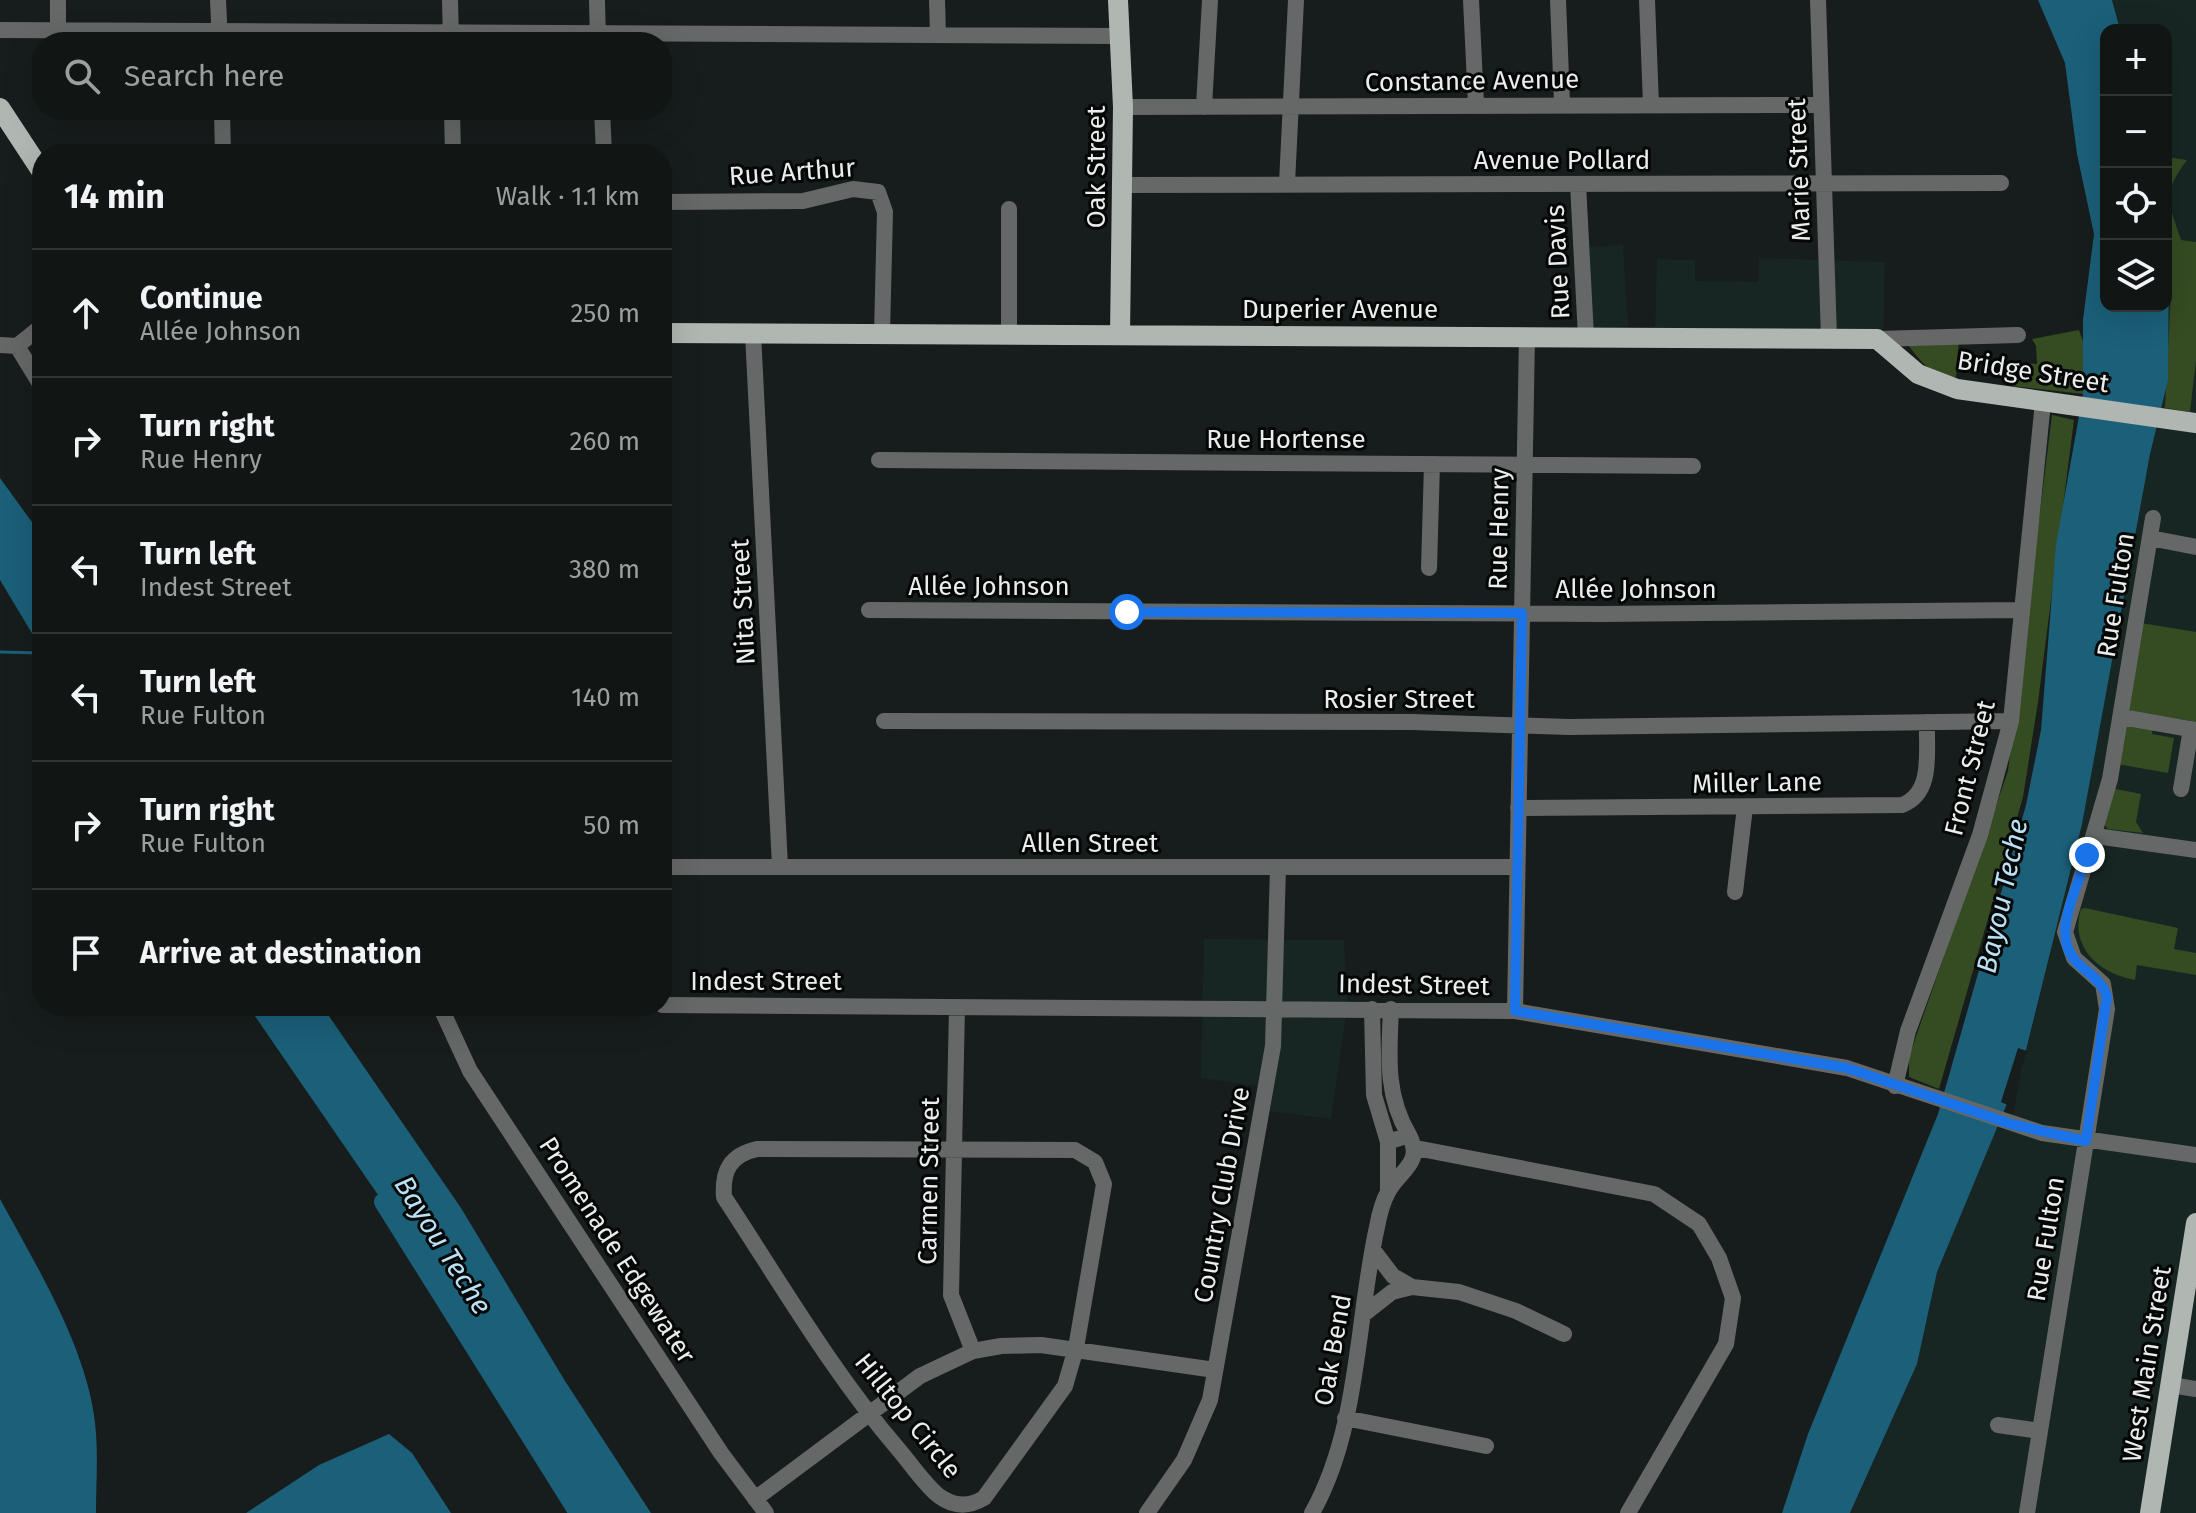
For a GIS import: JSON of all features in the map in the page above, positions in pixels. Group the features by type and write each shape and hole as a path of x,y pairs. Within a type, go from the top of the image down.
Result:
{"main road":[{"name":"Oak Street","path":"1118,0 1123,107 1120,335"},
{"path":"0,108 32,156"},
{"name":"Duperier Avenue","path":"672,333 1877,339"},
{"name":"Bridge Street","path":"1877,339 1932,383 2196,423"},
{"name":"West Main Street","path":"2150,1513 2196,1223"}],"street":[{"path":"58,0 58,30"},
{"path":"218,0 220,32"},
{"path":"450,0 451,32"},
{"path":"597,0 598,32"},
{"path":"937,0 938,35"},
{"path":"1204,107 1210,0"},
{"path":"1287,183 1296,0"},
{"path":"1471,0 1476,104"},
{"path":"1558,0 1562,103"},
{"path":"1647,0 1651,105"},
{"name":"Marie Street","path":"1818,0 1829,338"},
{"path":"0,30 104,32"},
{"path":"672,37 1119,36"},
{"name":"Constance Avenue","path":"1123,107 1290,108 1562,103 1820,105"},
{"path":"222,120 223,144"},
{"path":"452,120 453,144"},
{"path":"602,120 604,144"},
{"name":"Avenue Pollard","path":"1122,185 2001,183"},
{"name":"Rue Davis","path":"1578,184 1586,337"},
{"name":"Rue Arthur","path":"672,202 803,201 853,189 878,192 885,212 882,333"},
{"path":"1009,209 1009,334"},
{"path":"32,332 8,345 32,375"},
{"name":"Nita Street","path":"753,334 780,866"},
{"name":"Duperier Avenue","path":"1877,339 1915,335 2018,335"},
{"name":"Rue Henry","path":"1515,1011 1527,336"},
{"name":"Front Street","path":"1895,1086 1908,1031 1980,835 2011,721 2020,610 2053,402"},
{"name":"Rue Hortense","path":"879,460 1693,466"},
{"path":"1429,568 1432,464"},
{"name":"Rue Fulton","path":"2027,1513 2107,996 2103,984 2074,958 2065,932 2087,855 2096,836 2122,717 2153,518"},
{"path":"2150,538 2196,547"},
{"name":"Allée Johnson","path":"869,610 1522,613 2020,610"},
{"path":"2122,717 2193,729 2181,789"},
{"name":"Rosier Street","path":"884,721 1520,723 1569,727 2011,721"},
{"name":"Miller Lane","path":"1518,808 1902,805 1914,800 1925,777 1927,722"},
{"path":"1735,892 1745,807"},
{"path":"2096,836 2196,850"},
{"name":"Allen Street","path":"672,867 1517,867"},
{"name":"Country Club Drive","path":"1147,1513 1196,1438 1206,1414 1215,1370 1273,1046 1278,867"},
{"name":"Indest Street","path":"672,1005 1515,1011 1847,1068 2011,1124 2086,1141 2196,1155"},
{"name":"Carmen Street","path":"957,1007 951,1295 973,1351"},
{"name":"Oak Bend","path":"1312,1513 1327,1485 1345,1418 1377,1228 1388,1192 1388,1142 1374,1095 1372,1009"},
{"path":"1391,1009 1390,1087 1395,1111 1413,1142"},
{"name":"Promenade Edgewater","path":"445,1016 470,1071 766,1513"},
{"path":"1388,1142 1413,1142 1654,1194 1699,1224 1719,1258 1733,1298 1726,1344 1628,1513"},
{"name":"Oak Bend","path":"1388,1192 1414,1159 1413,1142"},
{"name":"Hilltop Circle","path":"757,1149 952,1151 1075,1150 1086,1155 1101,1172 1104,1184 1076,1348 1065,1386 993,1489 972,1505 954,1504 938,1495 869,1413 724,1197 725,1170 733,1159 757,1149"},
{"path":"1374,1251 1393,1276 1412,1287"},
{"path":"1364,1314 1392,1292 1412,1287 1459,1292 1516,1311 1564,1334"},
{"path":"755,1499 920,1376 973,1351 1041,1345 1215,1370"},
{"path":"2171,1385 2196,1389"},
{"path":"1345,1418 1486,1446"},
{"path":"1998,1425 2040,1431"}],"shaded area":[{"path":"2104,0 2196,0 2196,1150 2048,1129 2013,1116 2165,312 2172,312 2172,24 2108,24"},
{"path":"1623,245 1628,326 1590,328 1585,247"},
{"path":"1759,258 1885,262 1883,338 1655,332 1657,259 1695,260 1695,281 1758,282"},
{"path":"1204,939 1344,940 1347,1008 1331,1119 1270,1111 1271,1088 1201,1078"},
{"path":"1996,1128 2196,1156 2196,1513 1851,1513 1917,1364 1937,1272"}],"green space":[{"path":"2172,158 2187,160 2179,172 2172,186"},
{"path":"2172,212 2181,240 2196,242 2196,360 2190,412 2165,408 2172,312"},
{"path":"2079,330 2085,347 2083,394 2012,386 2015,362 2037,364 2036,346 2032,339"},
{"path":"1959,339 1956,377 1932,370 1905,341"},
{"path":"2052,415 2074,420 2023,797 1939,1089 1909,1077 1909,1057 2008,771"},
{"path":"2141,623 2196,632 2196,722 2127,710"},
{"path":"2124,722 2153,728 2152,734 2174,738 2168,773 2117,764"},
{"path":"2111,788 2141,794 2136,822 2143,833 2108,829 2104,824"},
{"path":"2081,909 2178,928 2174,949 2196,953 2196,975 2137,965 2135,980 2110,972 2090,957 2079,936"}],"water":[{"path":"2038,0 2112,0 2118,24 2100,24 2100,312 2169,312 2168,380 2150,454 2082,824 2021,1070 1937,1272 1917,1364 1850,1513 1782,1513 1808,1434 1938,1114 2026,805 2041,730 2056,544 2083,394 2083,320 2094,234 2077,154 2065,63"},
{"path":"0,478 32,522 32,633 0,580"},
{"path":"255,1016 329,1016 461,1208 565,1381 651,1513 584,1513 482,1346"},
{"path":"0,1199 60,1312 84,1373 96,1433 96,1513 0,1513"},
{"path":"389,1434 412,1453 451,1513 246,1513 319,1465"}],"pier":[{"path":"2018,1048 2027,1051 2010,1106 2001,1102"}],"waterway":[{"path":"0,652 32,653"},
{"name":"Bayou Teche","path":"383,1202 578,1513"}],"route":[{"path":"1127,612 1522,613 1515,1011 1847,1068 2011,1124 2086,1141 2107,996 2103,984 2074,958 2065,932 2087,855"}]}
